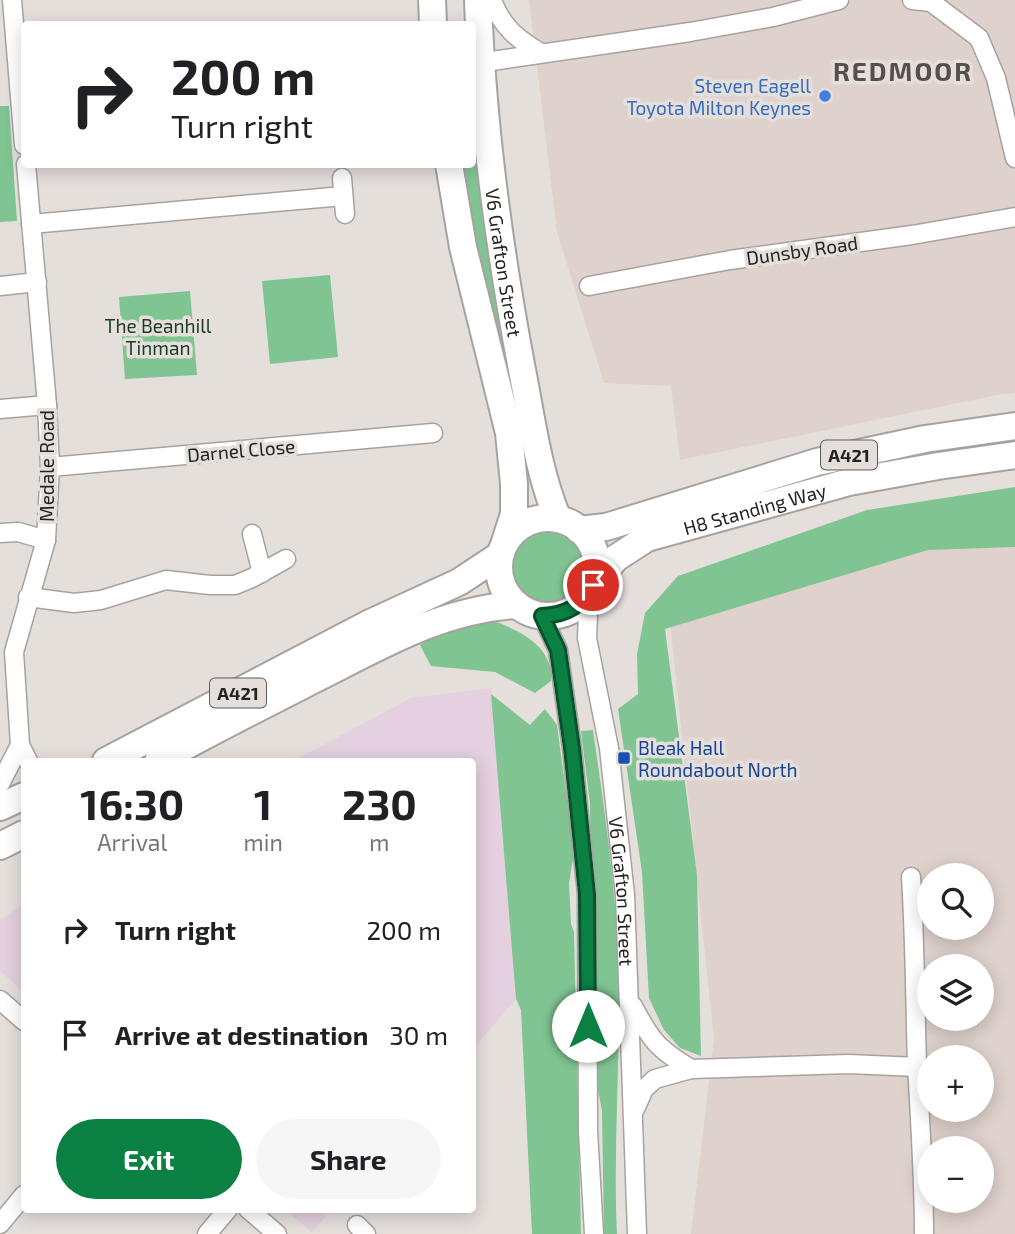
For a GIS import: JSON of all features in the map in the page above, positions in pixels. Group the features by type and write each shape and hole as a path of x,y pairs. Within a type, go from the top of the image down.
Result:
{"highway":[{"path":"430,21 432,0"},
{"name":"V6 Grafton Street","path":"478,0 476,64 494,203 527,398 514,484 514,514 503,549"},
{"name":"V6 Grafton Street","path":"450,168 463,247 501,401 521,430 545,488 568,524"},
{"name":"H8 Standing Way","path":"692,513 817,462 925,439 1015,426"},
{"name":"H8 Standing Way","path":"568,524 644,527 692,513 849,482 1015,455"},
{"name":"A421","path":"421,615 503,549 515,531 528,522 543,519 568,524"},
{"path":"568,524 589,541 595,555 596,570 591,589"},
{"name":"H8 Standing Way","path":"591,589 644,527"},
{"path":"503,549 499,569 501,583 517,605"},
{"name":"A421","path":"112,758 421,615 517,605 542,616 556,615 580,604 591,589"},
{"name":"A421","path":"163,758 375,635"},
{"path":"0,807 21,797"}],"street":[{"path":"12,0 8,42 21,126"},
{"path":"420,0 429,21"},
{"path":"492,0 501,22 509,32 541,53"},
{"path":"476,64 702,30 773,17 839,0"},
{"path":"912,0 931,2 979,38 996,78 1015,158"},
{"name":"Medale Road","path":"24,753 7,652 46,540 50,467 26,168"},
{"path":"31,224 343,187 345,214"},
{"name":"Dunsby Road","path":"589,286 730,260 912,235 1015,217"},
{"path":"0,286 37,282"},
{"path":"0,409 47,405"},
{"path":"986,430 1015,412"},
{"name":"Darnel Close","path":"50,467 433,433"},
{"path":"0,533 18,532 46,540"},
{"path":"252,534 262,573"},
{"path":"28,597 74,603 101,600 166,580 235,585 286,559"},
{"name":"V6 Grafton Street","path":"591,589 587,638 610,748 625,895 637,1234"},
{"name":"V6 Grafton Street","path":"542,616 558,650 587,894 588,1131 594,1234"},
{"path":"0,784 24,753"},
{"path":"911,877 917,1045"},
{"path":"630,999 644,1028 662,1051 691,1069"},
{"path":"0,1000 21,1018"},
{"path":"633,1114 643,1089 655,1079 691,1069 848,1065 917,1068"},
{"path":"921,1122 924,1234"},
{"path":"0,1224 21,1199"},
{"path":"207,1234 225,1213"},
{"path":"253,1213 277,1234"}],"shaded area":[{"path":"529,0 1015,0 1015,393 680,460 671,386 604,383 557,232"},
{"path":"1015,545 1015,1234 691,1234 714,1039 670,623 929,548"},
{"path":"491,688 516,999 476,1046 476,758 299,758 411,698"},
{"path":"21,907 21,989 0,971 0,919"},
{"path":"290,1213 329,1213 312,1232"}],"green space":[{"path":"0,106 9,106 17,221 0,222"},
{"path":"476,134 496,309 514,394 504,395 460,168 476,168"},
{"path":"330,275 338,357 270,364 262,281"},
{"name":"The Beanhill Tinman","path":"190,291 197,375 125,379 119,297"},
{"path":"1015,487 1015,547 928,550 665,629 697,875 701,1056 680,1048 664,1030 649,998 642,872 618,709 638,694 637,654 645,613 678,576 867,510"},
{"path":"539,532 553,532 567,538 578,549 584,570 581,585 573,597 553,608 539,608 525,602 514,591 508,577 508,563 514,549 525,538"},
{"path":"491,620 523,634 541,649 547,658 551,681 535,693 495,672 431,666 420,645 454,624"},
{"path":"491,694 530,725 545,709 557,725 574,853 569,883 571,924 574,932 581,1234 532,1234 521,1010 516,999"},
{"path":"593,730 610,857 618,952 617,1234 604,1234 602,1111 594,1069 590,804 581,731"}],"place":[{"name":"Steven Eagell Toyota Milton Keynes","path":"825,96"},
{"name":"Bleak Hall Roundabout North","path":"624,758"}],"district":[{"name":"REDMOOR","path":"903,70"}],"route":[{"path":"588,1026 587,894 572,748 558,650 542,616 569,611 580,604 593,585"}]}
